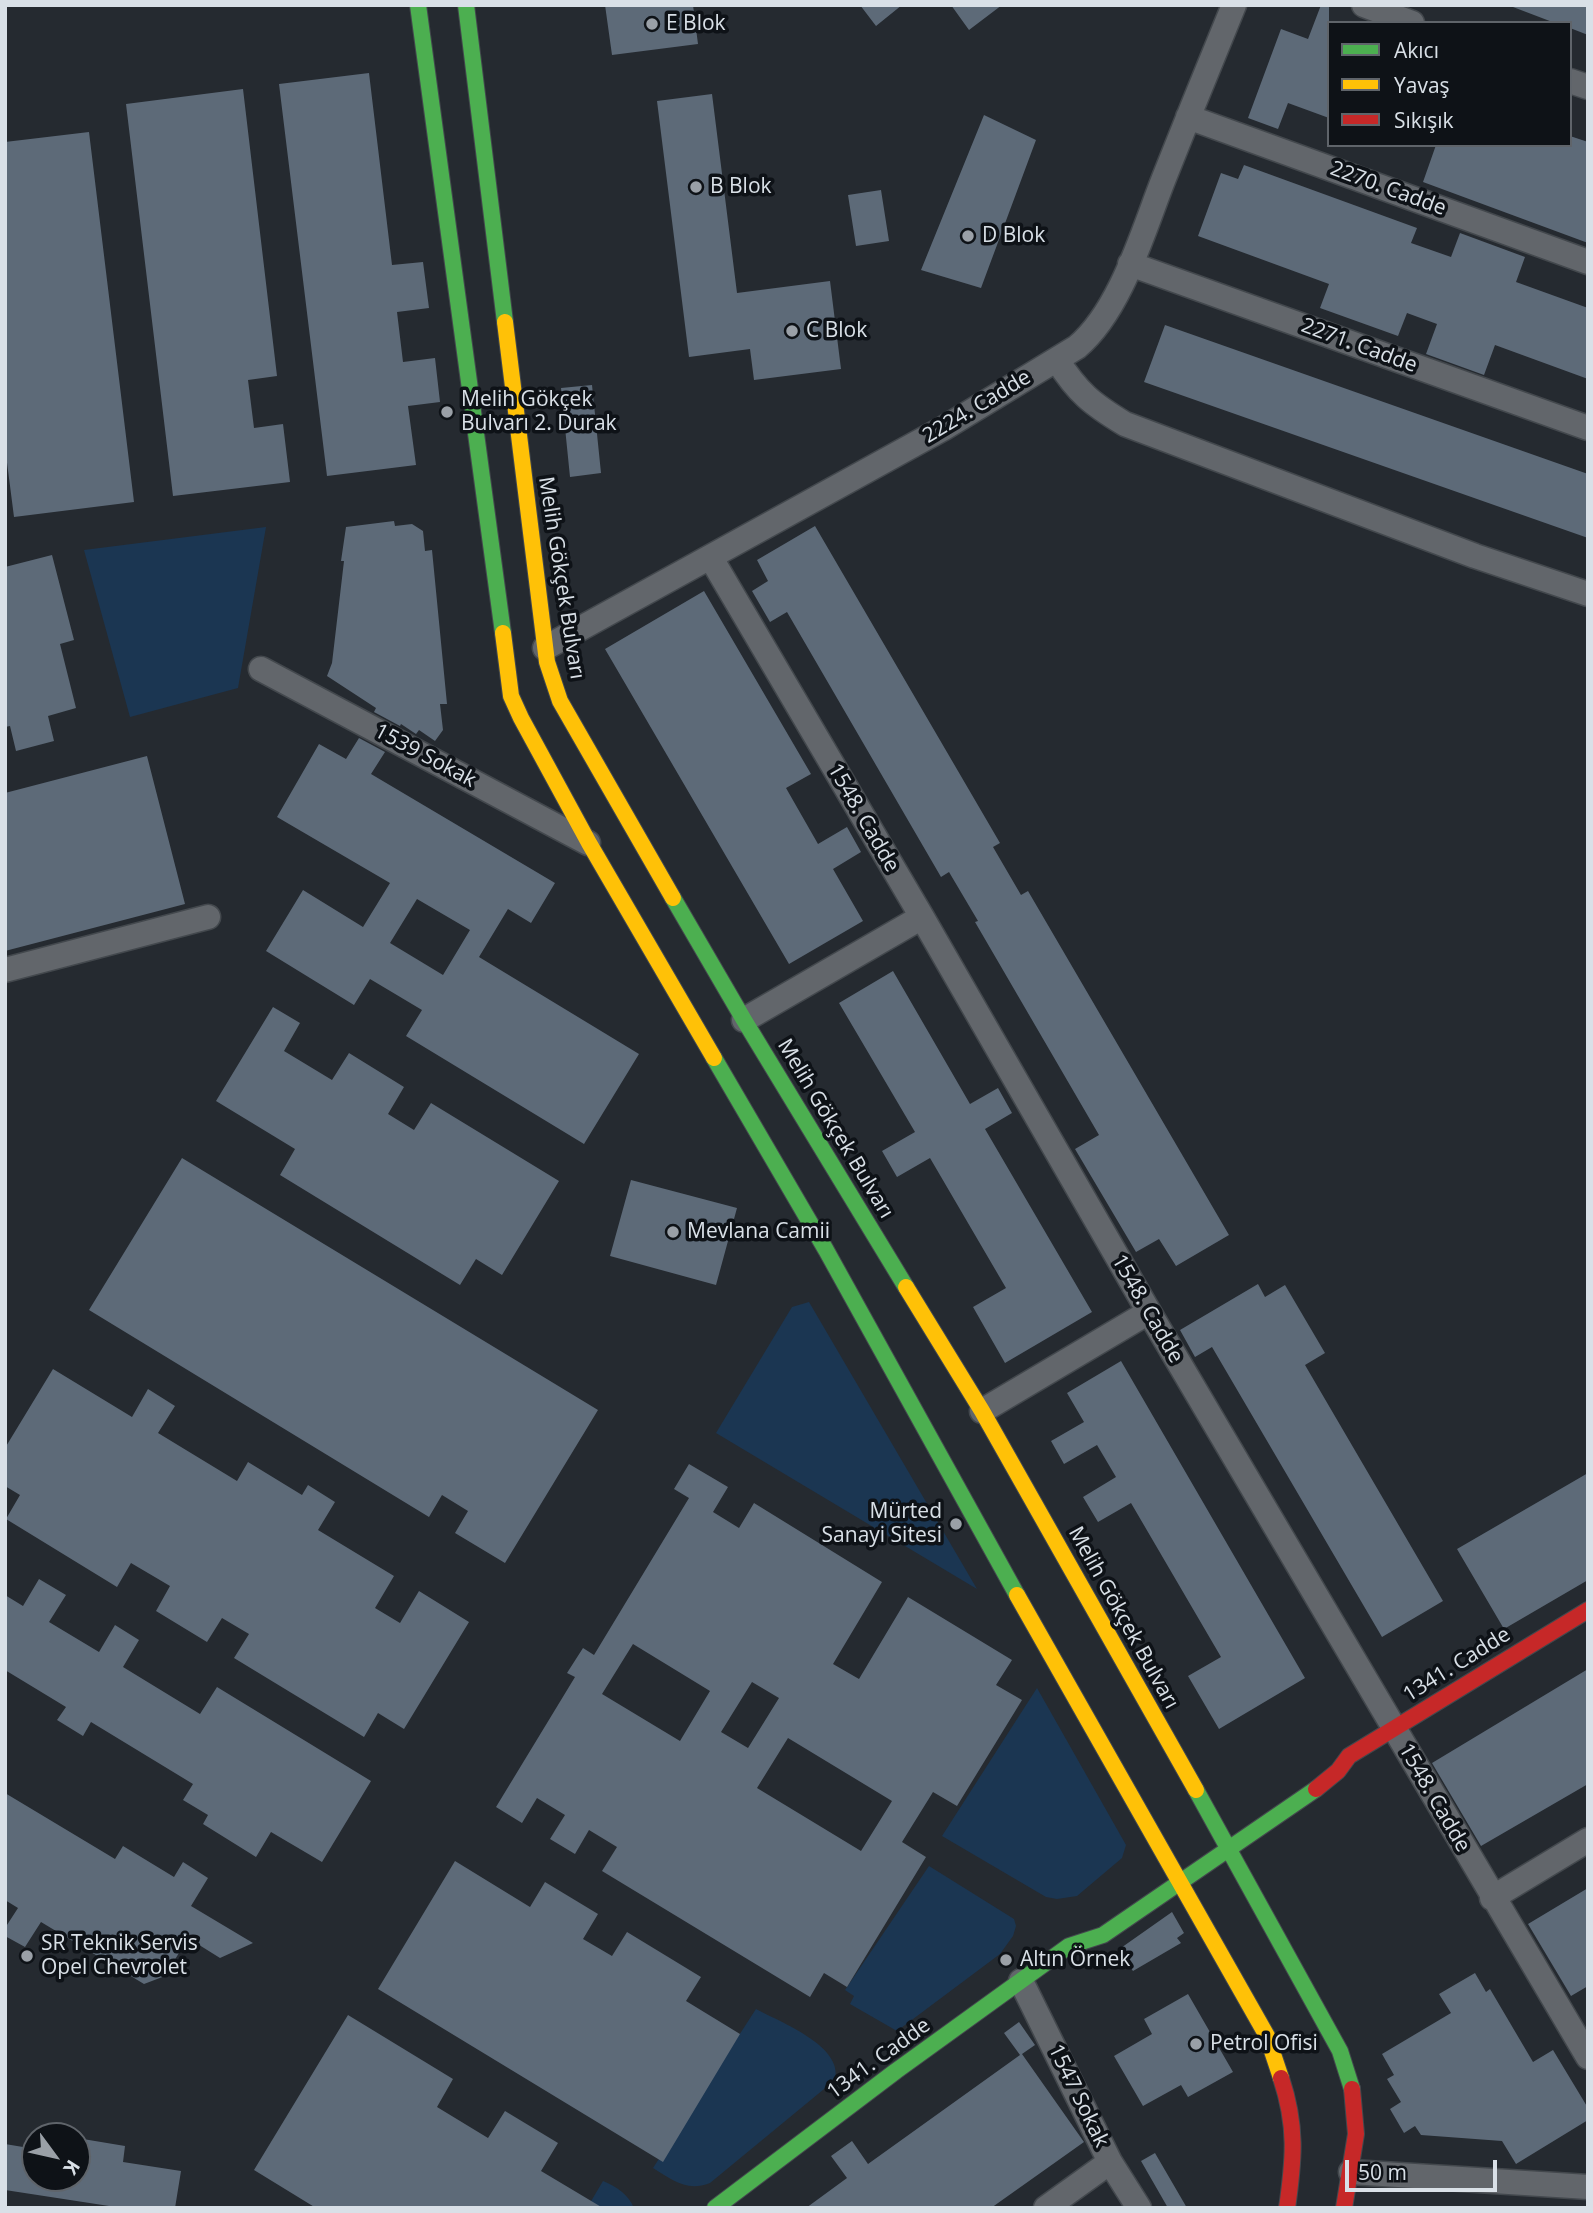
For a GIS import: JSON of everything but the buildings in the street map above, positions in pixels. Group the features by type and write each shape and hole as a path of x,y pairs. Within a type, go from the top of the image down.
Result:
{"main road":[{"path":"418,5 511,696 589,843 826,1250 1063,1679 1181,1882 1266,2036 1287,2096 1293,2129 1294,2157 1287,2208"},
{"name":"Melih Gökçek Bulvarı","path":"466,5 545,648 560,701 744,1020 982,1411 1230,1849 1340,2051 1348,2073 1356,2112 1344,2208"},
{"name":"1341. Cadde","path":"1323,1762 1349,1756 1588,1610"},
{"name":"1341. Cadde","path":"715,2208 896,2071 1069,1946 1103,1935 1322,1785 1338,1771 1349,1756"},
{"name":"1341. Cadde","path":"1069,1946 1077,1929"}],"street":[{"name":"2224. Cadde","path":"545,648 950,424 1077,347 1097,328 1113,302 1234,5"},
{"path":"1364,5 1407,21"},
{"name":"2270. Cadde","path":"1188,117 1588,262"},
{"name":"2271. Cadde","path":"1130,264 1588,428"},
{"path":"1057,359 1073,384 1094,405 1125,424 1475,556 1588,594"},
{"name":"1548. Cadde","path":"711,558 1149,1312 1493,1898 1586,2050"},
{"name":"1539 Sokak","path":"261,669 589,843"},
{"path":"5,971 208,917"},
{"path":"744,1020 922,918"},
{"path":"982,1411 1149,1312"},
{"path":"1493,1898 1588,1840"},
{"name":"1547 Sokak","path":"1021,1981 1130,2203"},
{"path":"1046,2208 1110,2162"},
{"path":"1350,2172 1588,2187"}],"shaded area":[{"path":"266,527 238,688 130,717 84,550"},
{"path":"809,1302 977,1589 716,1433 792,1307"},
{"path":"1037,1688 1126,1845 1122,1858 1077,1896 1057,1899 1046,1897 942,1836"},
{"path":"929,1866 1014,1919 1016,1926 1013,1936 1000,1954 897,2031 850,2004 854,1996 845,1990"},
{"path":"756,2009 794,2028 820,2046 830,2056 835,2068 835,2080 710,2183 694,2186 673,2180 653,2168"},
{"path":"603,2181 622,2192 634,2208 587,2208"}],"traffic: fast":[{"path":"418,5 503,633"},
{"path":"466,5 505,322"},
{"path":"673,898 906,1287"},
{"path":"714,1058 826,1250 1017,1595"},
{"path":"715,2208 896,2071 1069,1946 1103,1935 1316,1789"},
{"path":"1196,1790 1340,2051 1352,2089"}],"traffic: slow":[{"path":"505,322 547,662 560,701 673,898"},
{"path":"503,633 511,696 521,718 589,843 714,1058"},
{"path":"906,1287 982,1411 1196,1790"},
{"path":"1017,1595 1267,2036 1281,2078"}],"traffic: jam":[{"path":"1316,1789 1338,1771 1349,1756 1588,1610"},
{"path":"1281,2078 1290,2112 1293,2143 1287,2208"},
{"path":"1344,2208 1356,2134 1352,2089"}],"place":[{"name":"E Blok","path":"652,24"},
{"name":"B Blok","path":"696,187"},
{"name":"D Blok","path":"968,236"},
{"name":"C Blok","path":"792,331"},
{"name":"Melih Gökçek Bulvarı 2. Durak","path":"447,412"},
{"name":"Mevlana Camii","path":"673,1232"},
{"name":"Mürted Sanayi Sitesi","path":"956,1524"},
{"name":"SR Teknik Servis Opel Chevrolet","path":"27,1956"},
{"name":"Altın Örnek","path":"1006,1960"},
{"name":"Petrol Ofisi","path":"1196,2044"}]}
